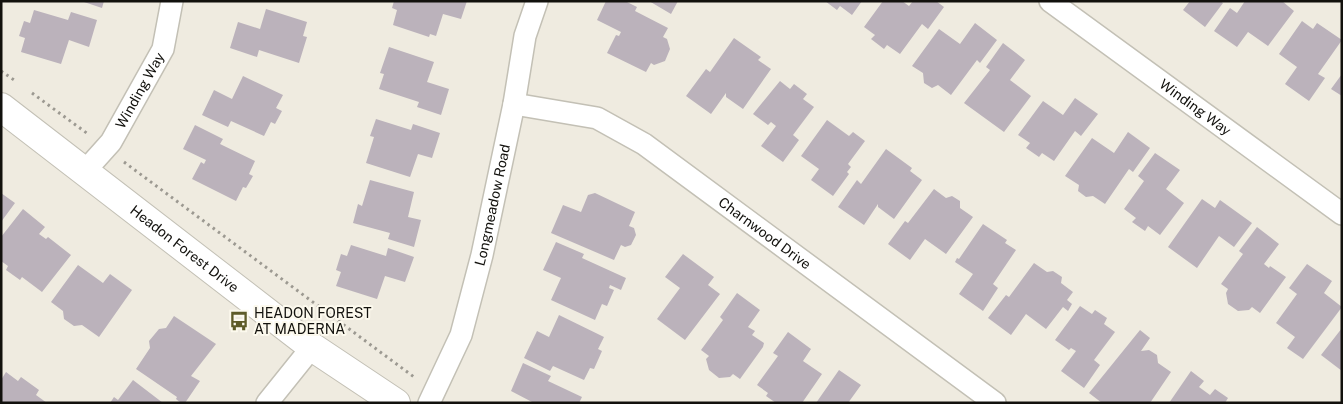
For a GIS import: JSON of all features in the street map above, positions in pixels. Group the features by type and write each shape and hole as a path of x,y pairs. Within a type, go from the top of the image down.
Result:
{"street":[{"name":"Winding Way","path":"86,171 111,142 163,49 172,1"},
{"name":"Longmeadow Road","path":"431,397 461,335 482,255 514,104 525,36 537,1"},
{"name":"Winding Way","path":"1050,1 1342,214"},
{"name":"Charnwood Drive","path":"514,104 597,118 644,144 995,403"},
{"name":"Headon Forest Drive","path":"1,107 312,347 396,403"},
{"path":"267,403 312,347"}],"path":[{"path":"1,71 24,87"},
{"path":"31,92 431,397"}],"building":[{"path":"81,1 104,1 102,8"},
{"path":"394,1 467,1 461,19 443,14 436,36 430,34 429,37 393,25 397,10 392,8"},
{"path":"606,1 625,1 637,7 635,11 668,28 663,37 667,39 670,49 665,61 654,65 651,63 646,72 607,53 616,35 619,36 621,32 597,20"},
{"path":"649,1 678,1 671,14"},
{"path":"825,1 862,1 852,15 840,6 837,10"},
{"path":"883,1 902,1 909,6 913,1 936,1 944,7 928,29 922,24 900,54 887,45 884,49 871,39 875,35 864,27"},
{"path":"1190,1 1220,1 1223,3 1205,27 1183,10"},
{"path":"1245,1 1282,1 1294,11 1268,46 1248,32 1237,47 1214,31 1230,8 1237,13"},
{"path":"266,9 307,22 303,36 307,37 299,63 259,50 257,57 230,48 238,22 260,29"},
{"path":"34,10 68,20 71,12 97,20 89,47 69,40 61,64 21,52 25,38 19,36 24,21 30,23"},
{"path":"1302,21 1313,29 1317,23 1342,40 1318,74 1325,78 1309,101 1285,84 1297,67 1279,54"},
{"path":"975,23 997,40 980,63 977,60 951,95 938,85 932,88 924,83 923,73 912,66 939,29 960,44"},
{"path":"734,38 761,57 758,60 771,69 743,109 726,97 726,93 711,114 686,96 706,69 710,72"},
{"path":"1003,43 1025,60 1010,80 1031,96 1004,132 964,103 990,70 986,67"},
{"path":"389,47 434,62 427,82 449,89 441,115 417,107 419,102 379,89 384,74 380,73"},
{"path":"1342,74 1342,96 1331,89"},
{"path":"243,76 283,95 276,108 282,111 275,124 271,122 264,136 231,121 228,127 202,115 214,90 232,99"},
{"path":"780,81 790,89 794,84 807,94 803,99 814,107 793,135 799,140 783,162 761,146 776,126 771,122 768,125 753,114"},
{"path":"1075,98 1098,114 1081,136 1075,131 1054,161 1042,153 1039,157 1026,148 1030,143 1018,135 1043,101 1063,115"},
{"path":"376,119 411,130 413,124 440,133 432,158 418,154 410,177 366,163 374,137 370,136"},
{"path":"827,120 849,136 853,132 865,141 848,164 851,167 847,172 849,174 833,196 811,180 819,169 801,156"},
{"path":"195,125 223,139 220,144 255,161 249,174 253,176 246,188 243,187 236,201 192,179 201,162 204,164 206,160 183,149"},
{"path":"1128,132 1150,148 1133,172 1129,169 1105,204 1093,196 1086,197 1078,191 1079,185 1065,176 1092,138 1114,153"},
{"path":"886,149 912,168 910,171 922,180 894,219 878,207 878,204 864,225 838,207 857,180 861,184"},
{"path":"1155,153 1180,170 1166,189 1184,203 1160,235 1148,226 1145,231 1132,222 1136,218 1124,209 1144,181 1138,176"},
{"path":"370,180 414,192 408,217 421,220 414,247 388,239 390,233 353,223 358,204 362,206"},
{"path":"934,189 946,198 952,196 960,201 960,208 973,217 946,254 925,239 910,260 888,244 905,221 908,223"},
{"path":"1,193 15,203 1,222"},
{"path":"595,193 635,212 629,226 634,228 636,235 631,245 625,247 621,245 614,260 551,233 563,205 581,212 588,195"},
{"path":"1202,199 1215,208 1220,200 1252,223 1234,247 1219,236 1197,268 1168,247"},
{"path":"23,209 45,227 39,234 46,239 48,237 71,255 42,292 22,277 20,280 6,270 8,266 1,261 1,237"},
{"path":"983,224 1007,240 1005,243 1016,250 993,284 998,288 983,311 959,294 973,274 955,262"},
{"path":"1257,227 1279,244 1264,264 1286,277 1260,313 1252,307 1249,310 1238,311 1228,304 1226,293 1228,289 1221,284 1243,254 1239,251"},
{"path":"556,242 584,254 582,258 626,278 621,290 610,285 609,288 614,290 607,306 602,304 595,320 551,300 561,278 543,270"},
{"path":"351,245 386,256 388,248 414,257 405,282 385,276 377,299 336,286 341,272 336,270 341,254 347,256"},
{"path":"683,254 714,277 708,285 720,294 685,340 657,319 680,288 665,277"},
{"path":"1034,263 1047,272 1053,271 1062,277 1061,283 1073,292 1067,300 1072,304 1068,311 1063,307 1046,329 1026,314 1011,335 988,318 1006,295 1009,297"},
{"path":"1307,264 1332,281 1324,293 1342,307 1303,359 1287,348 1295,337 1276,323 1297,294 1289,288"},
{"path":"78,265 103,283 110,274 132,290 99,337 82,325 74,326 64,319 63,311 51,302"},
{"path":"737,293 760,310 748,327 755,331 752,335 764,343 740,379 733,374 730,377 719,378 709,370 706,359 709,356 701,350 723,320 720,317"},
{"path":"1080,306 1092,314 1095,310 1107,318 1104,324 1115,332 1094,360 1100,365 1084,388 1061,371 1076,351 1071,348 1069,350 1055,340"},
{"path":"559,315 604,337 598,349 602,351 594,369 590,368 584,380 553,366 550,371 524,358 537,331 549,337"},
{"path":"174,316 216,344 191,376 200,381 185,403 181,403 176,399 177,397 136,369 150,348 149,341 159,329 166,328"},
{"path":"1342,328 1342,371 1321,355"},
{"path":"1140,330 1150,338 1141,351 1149,350 1157,355 1158,363 1171,372 1150,403 1102,403 1089,393"},
{"path":"788,332 811,349 803,361 822,374 802,403 776,403 766,396 768,393 757,385 778,356 773,353"},
{"path":"523,363 551,376 548,381 582,397 579,403 534,403 511,391"},
{"path":"839,370 861,385 848,403 816,403"},
{"path":"1191,371 1204,381 1199,387 1210,395 1215,389 1228,398 1225,403 1169,403"},
{"path":"6,372 18,381 21,377 39,390 36,395 47,403 1,403 1,380"},
{"path":"133,380 163,403 110,403 114,397 118,400"}],"place":[{"name":"HEADON FOREST AT MADERNA","path":"239,321"}]}
